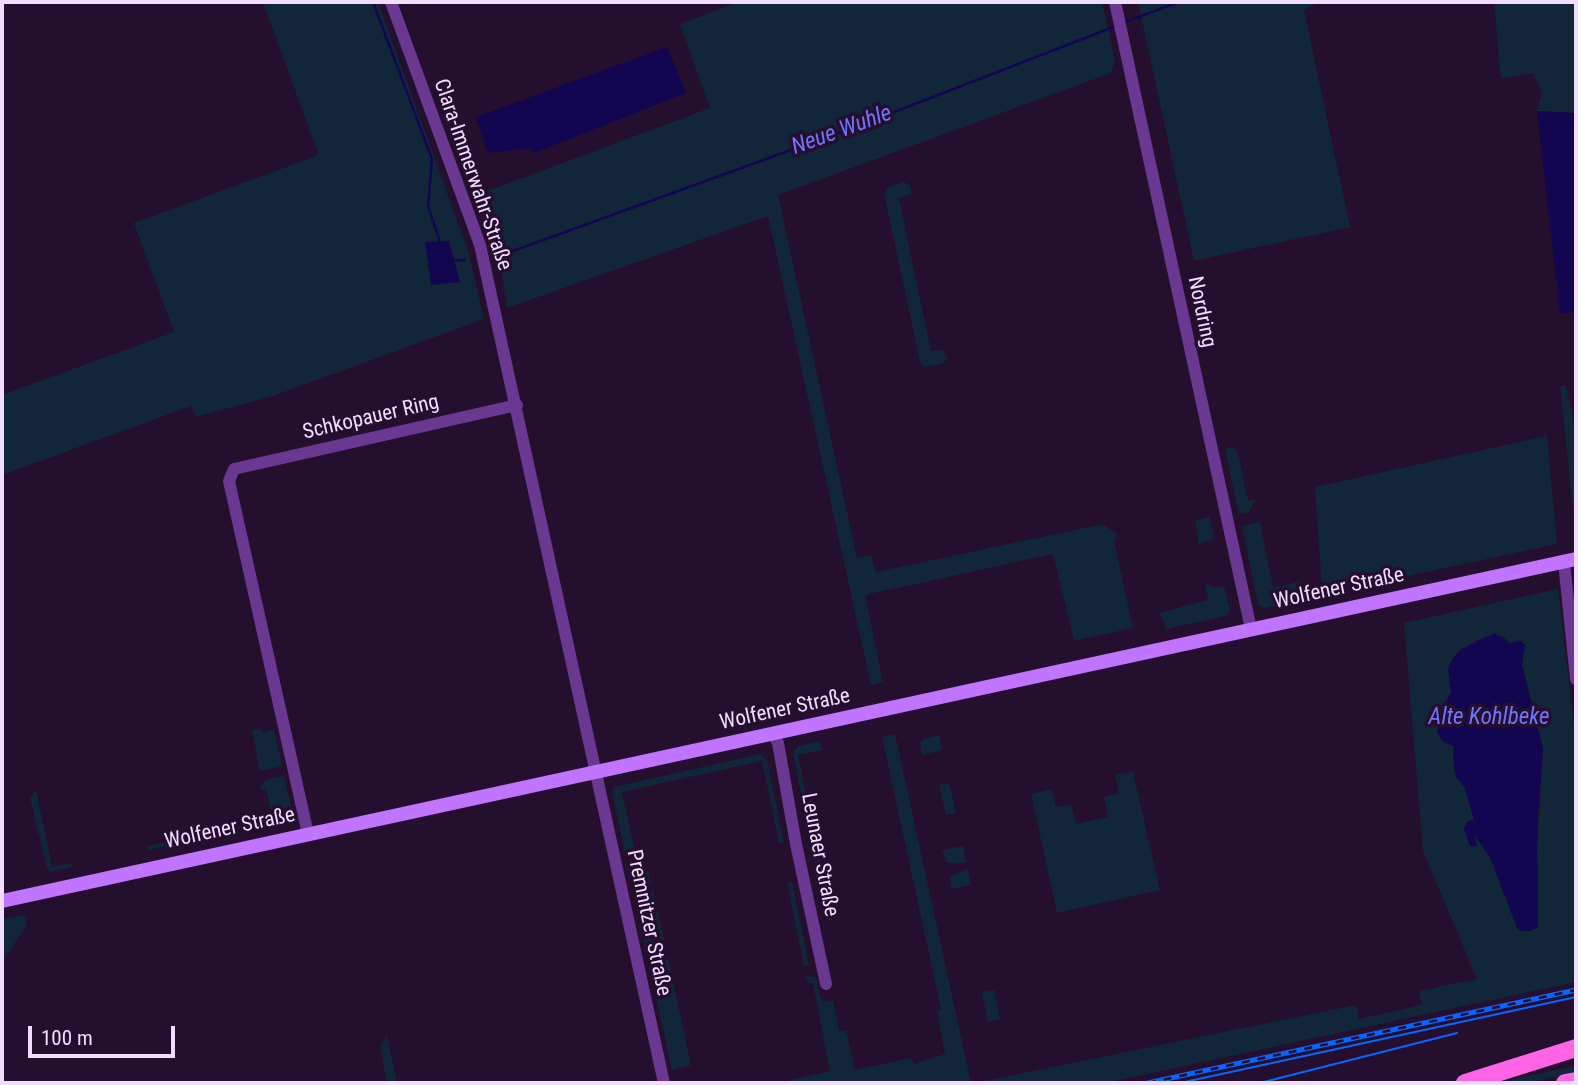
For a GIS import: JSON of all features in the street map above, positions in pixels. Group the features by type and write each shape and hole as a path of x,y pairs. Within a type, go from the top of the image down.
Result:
{"main road":[{"path":"1465,1083 1576,1048"},
{"path":"1465,1083 1576,1060"},
{"path":"1565,1083 1576,1081"}],"street":[{"name":"Clara-Immerwahr-Straße","path":"391,2 480,246 517,405"},
{"name":"Nordring","path":"1115,2 1251,629"},
{"path":"517,405 595,771"},
{"name":"Schkopauer Ring","path":"308,834 229,481 234,468 517,405"},
{"path":"1570,560 1576,679"},
{"name":"Wolfener Straße","path":"2,901 1570,560"},
{"name":"Leunaer Straße","path":"773,734 778,743 826,984"},
{"name":"Premnitzer Straße","path":"595,771 664,1083"}],"shaded area":[{"path":"263,2 378,2 468,251 484,319 273,396 196,417 191,406 2,475 2,395 174,332 134,223 319,155"},
{"path":"739,2 1102,2 1115,60 1111,73 778,195 857,558 871,555 876,572 1103,524 1117,535 1114,541 1133,628 1074,641 1053,554 865,595 883,682 871,685 768,216 507,308 500,261 477,195 710,108 680,24"},
{"path":"1138,2 1320,2 1304,10 1350,227 1194,261"},
{"path":"1494,2 1576,2 1576,113 1537,111 1542,92 1533,73 1501,79"},
{"path":"904,182 911,186 911,193 899,199 931,351 943,350 947,358 944,363 925,367 920,362 884,193 890,186"},
{"path":"1566,385 1576,435 1576,537 1560,386"},
{"path":"1547,436 1557,544 1324,594 1315,487"},
{"path":"1233,447 1238,453 1248,501 1255,500 1249,512 1239,514 1225,449"},
{"path":"1210,517 1214,538 1199,545 1195,521"},
{"path":"1260,522 1273,588 1302,581 1306,598 1264,608 1258,604 1242,526"},
{"path":"1205,584 1224,586 1230,611 1226,616 1166,629 1158,613 1208,600"},
{"path":"1558,589 1576,743 1576,982 1105,1083 974,1083 1356,1005 1359,1019 1422,1005 1419,991 1477,979 1423,851 1404,623","holes":["1503,636 1510,643 1521,641 1522,665 1543,749 1537,851 1512,915 1491,859 1472,831 1470,846 1464,829 1466,823 1474,820 1465,788 1454,771 1448,696 1452,692 1452,660 1460,650 1484,637"]},
{"path":"260,729 263,733 274,729 282,765 279,767 261,771 259,769 252,730"},
{"path":"895,734 971,1083 776,1083 830,1071 813,983 808,983 806,976 816,977 823,1002 833,1000 839,1031 846,1030 855,1070 911,1058 914,1064 945,1054 937,1011 941,1009 882,737"},
{"path":"939,735 942,750 922,755 920,743 923,739"},
{"path":"820,741 822,750 798,755 825,883 820,884 793,754 798,746"},
{"path":"760,754 767,760 784,842 779,843 762,761 622,792 636,856 626,858 612,792 614,787"},
{"path":"1133,772 1160,890 1057,913 1031,794 1052,789 1056,807 1071,804 1076,824 1108,817 1104,797 1119,793 1115,774"},
{"path":"284,776 293,814 288,820 148,850 147,846 262,821 263,817 272,815 266,789 260,790 261,786 268,779"},
{"path":"949,783 956,813 946,815 939,785"},
{"path":"36,790 52,867 71,863 72,867 50,872 47,868 30,798"},
{"path":"963,846 966,862 946,862 942,850"},
{"path":"637,862 640,873 649,872 651,884 633,887 627,864"},
{"path":"968,869 971,885 951,889 950,876"},
{"path":"792,882 809,965 804,966 787,883"},
{"path":"653,890 691,1065 672,1070 634,895"},
{"path":"25,915 27,925 2,962 2,919"},
{"path":"994,990 1000,1019 988,1022 982,992"},
{"path":"387,1035 397,1083 387,1083 380,1047"},
{"path":"1576,1066 1576,1072 1528,1083 1494,1083"}],"water":[{"path":"667,47 686,93 534,153 531,148 488,153 476,117"},
{"path":"1537,111 1576,113 1576,311 1560,314"},
{"path":"449,241 460,282 431,285 425,242"},
{"name":"Alte Kohlbeke","path":"1495,633 1510,643 1521,641 1525,645 1522,665 1543,749 1537,826 1538,927 1530,931 1517,928 1491,859 1474,834 1477,845 1470,846 1464,829 1468,821 1474,820 1465,788 1456,777 1454,747 1442,741 1437,732 1439,715 1451,692 1448,669 1452,660 1460,650"}],"waterway":[{"path":"373,2 432,159 428,206 441,245"},
{"name":"Neue Wuhle","path":"1125,22 1179,2"},
{"name":"Neue Wuhle","path":"502,255 879,118 1116,26"},
{"path":"453,261 465,260"}],"tram line":[{"path":"1180,1083 1576,997"},
{"path":"1260,1083 1457,1033"}],"railway":[{"path":"1148,1083 1576,990"}]}
